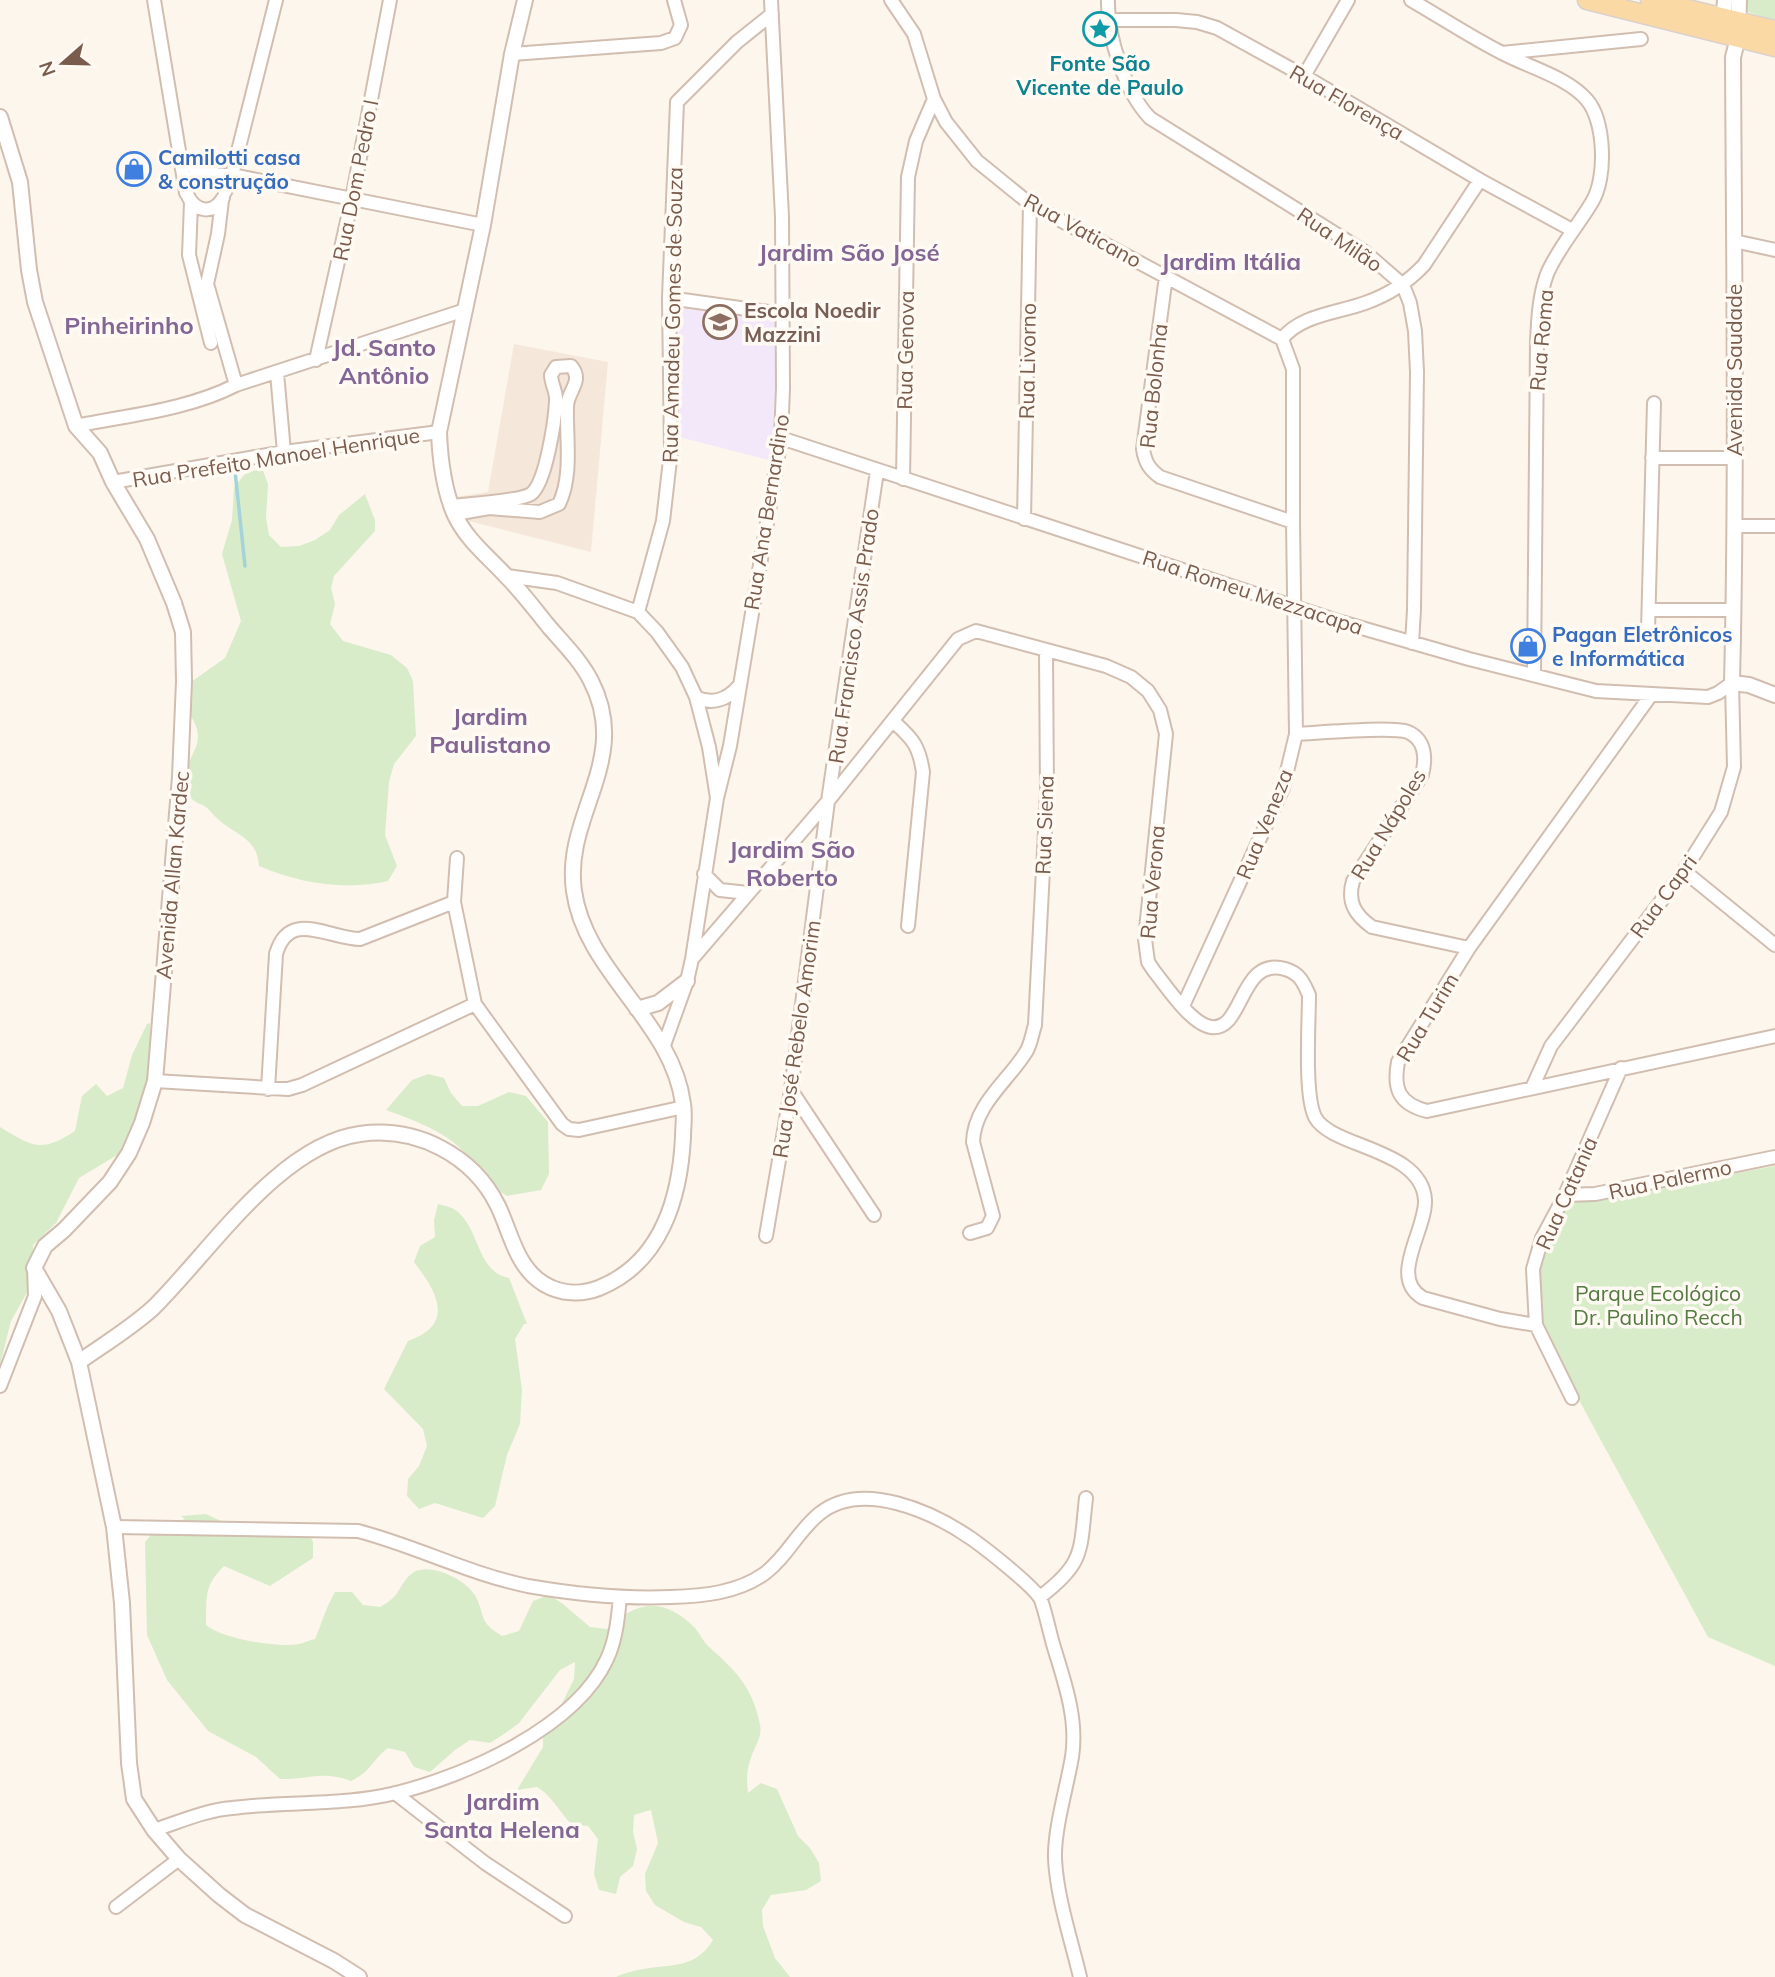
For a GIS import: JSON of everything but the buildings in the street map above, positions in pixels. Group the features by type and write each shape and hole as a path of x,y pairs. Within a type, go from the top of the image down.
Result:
{"main road":[{"path":"1587,0 1732,15 1775,47"},
{"path":"1650,0 1732,15 1775,30"}],"street":[{"path":"154,0 181,164 192,202 219,234"},
{"path":"192,202 208,210 216,206 224,196 232,175 276,0"},
{"path":"79,1362 150,1310 272,1181 300,1157 328,1142 356,1134 385,1132 414,1137 441,1147 472,1168 497,1203 518,1255 531,1274 546,1285 566,1292 589,1292 615,1281 640,1262 664,1229 681,1169 684,1107 678,1078 663,1048 602,959 583,922 574,894 572,869 576,842 602,765 605,740 601,706 591,679 569,650 507,576 465,532 453,510 440,463 439,432 483,225 512,54 524,0"},
{"path":"512,54 661,43 675,38 681,25 674,0"},
{"name":"Rua Ana Bernardino","path":"717,798 730,746 780,438 783,388 782,217 771,0"},
{"name":"Rua Vaticano","path":"891,0 914,34 934,99 946,122 977,161 1030,204 1282,339"},
{"name":"Rua Milão","path":"1108,0 1108,20 1129,89 1137,105 1150,118 1365,252 1403,285 1410,303 1415,331 1417,372 1412,643"},
{"path":"1304,76 1348,0"},
{"name":"Rua Roma","path":"1411,0 1502,53 1574,88 1597,114 1600,129 1601,173 1594,199 1572,230 1548,273 1540,301 1537,342 1534,674"},
{"name":"Rua Dom Pedro I","path":"316,360 352,199 386,2"},
{"name":"Rua Amadeu Gomes de Souza","path":"638,612 663,521 671,451 669,298 677,102 737,42 772,14"},
{"name":"Avenida Saudade","path":"1732,15 1736,526 1732,683"},
{"name":"Rua Florença","path":"1108,20 1197,22 1217,28 1572,230"},
{"path":"1502,53 1641,40"},
{"name":"Rua Genova","path":"903,479 908,177 916,141 934,99"},
{"path":"0,117 20,182 35,302 76,426 175,407 465,310"},
{"path":"181,164 214,173 224,183 219,234 208,284 236,385"},
{"path":"211,343 189,255 192,202 188,181 197,172 232,175 483,225"},
{"path":"1282,339 1294,325 1367,302 1403,285 1424,265 1480,180"},
{"name":"Rua Livorno","path":"1024,519 1030,204"},
{"path":"1734,241 1775,250"},
{"name":"Rua Bolonha","path":"1166,276 1143,449 1145,461 1150,470 1160,477 1293,522"},
{"path":"669,298 783,314"},
{"name":"Rua Veneza","path":"1183,1006 1283,788 1296,734 1293,369 1282,339"},
{"path":"453,510 489,508 540,512 559,504 564,493 568,402 577,381 577,372 571,366 556,367 551,375 557,398 549,449 541,477 532,493 533,504 540,512"},
{"path":"277,373 284,452"},
{"path":"1648,630 1654,403"},
{"name":"Avenida Allan Kardec","path":"34,1268 45,1247 110,1182 129,1153 155,1081 180,777 183,632 152,550 113,482 100,453 76,426"},
{"name":"Rua Prefeito Manoel Henrique","path":"113,482 284,452 439,432"},
{"name":"Rua Romeu Mezzacapa","path":"780,438 1412,643 1596,691 1708,697 1732,683"},
{"path":"1652,458 1734,458"},
{"name":"Rua Francisco Assis Prado","path":"828,801 877,471"},
{"path":"453,510 518,499 532,493"},
{"path":"1736,526 1775,526"},
{"path":"507,576 556,583 638,612 657,632 682,667 696,696 709,747 717,798 692,959 663,1048"},
{"path":"1650,610 1733,610"},
{"name":"Rua Verona","path":"894,722 958,639 976,631 1106,666 1131,677 1148,691 1160,710 1166,734 1145,939 1146,952 1154,971 1183,1006 1197,1020 1210,1027 1230,1020 1252,979 1264,971 1277,967 1292,971 1302,978 1309,995 1309,1102 1316,1119 1327,1130 1383,1153 1404,1167 1419,1183 1425,1197 1408,1269 1408,1282 1413,1292 1423,1298 1500,1319 1536,1325"},
{"name":"Rua Siena","path":"970,1234 987,1228 993,1216 973,1142 973,1129 978,1115 1027,1050 1035,1025 1047,792 1046,652"},
{"path":"1732,683 1758,687 1775,695"},
{"name":"Rua Capri","path":"1532,1088 1551,1046 1684,872 1721,812 1734,767 1732,683"},
{"path":"696,696 704,701 721,700 731,695 738,687"},
{"name":"Rua Turim","path":"1651,695 1469,948 1398,1062 1395,1077 1399,1094 1412,1107 1427,1111 1775,1036"},
{"path":"692,959 894,722 911,738 920,754 923,772 908,926"},
{"name":"Rua Nápoles","path":"1296,734 1388,730 1408,732 1421,744 1426,759 1422,775 1353,881 1350,893 1353,907 1360,918 1372,927 1469,948"},
{"path":"709,747 716,750 730,746"},
{"name":"Rua José Rebelo Amorim","path":"766,1236 791,1090 828,801"},
{"path":"457,858 454,902 475,1004 562,1124 569,1129 579,1130 684,1107"},
{"path":"1684,872 1775,945"},
{"path":"704,874 720,890 748,893"},
{"path":"268,1089 276,954 280,941 288,933 300,929 326,931 350,939 360,939 454,902"},
{"path":"638,1009 658,1003 687,981"},
{"path":"155,1081 288,1089 302,1085 475,1004"},
{"name":"Rua Catania","path":"1572,1398 1536,1325 1533,1269 1542,1238 1565,1195 1621,1068"},
{"path":"791,1090 874,1215"},
{"name":"Rua Palermo","path":"1565,1195 1595,1194 1775,1157"},
{"path":"34,1268 59,1311 79,1362 114,1527 122,1603 134,1799 179,1859 245,1914 322,1954 359,1977"},
{"path":"0,1386 35,1296 34,1268"},
{"path":"114,1527 358,1531 391,1539 469,1569 527,1586 620,1597 719,1593 747,1584 766,1573 818,1514 854,1498 873,1498 917,1510 955,1527 987,1549 1040,1597 1073,1713 1073,1753 1055,1856 1058,1885 1080,1977"},
{"path":"1040,1597 1063,1579 1075,1563 1080,1549 1086,1498"},
{"path":"155,1829 229,1808 327,1802 395,1793 437,1780 491,1758 537,1732 570,1709 590,1689 608,1659 616,1633 620,1597"},
{"path":"395,1793 485,1863 565,1916"},
{"path":"116,1907 179,1859"}],"shaded area":[{"path":"669,298 783,314 777,462 671,435"},
{"path":"514,344 608,362 591,552 457,518 449,498 488,492"}],"green space":[{"path":"1745,0 1775,0 1775,20 1745,11"},
{"path":"262,468 268,484 266,518 269,535 281,547 299,546 315,540 330,530 339,515 365,494 375,520 375,531 334,576 331,588 335,604 330,624 343,641 391,655 407,668 413,681 416,736 394,764 389,782 385,835 397,866 388,881 356,885 322,884 259,866 250,843 206,807 193,800 188,789 187,767 198,740 192,719 181,704 184,687 225,658 241,621 222,554 232,520 234,487 245,474"},
{"path":"150,1023 150,1098 122,1152 79,1178 56,1223 33,1245 35,1278 11,1321 0,1365 0,1127 37,1145 54,1142 75,1131 82,1096 96,1084 107,1096 123,1088 132,1055 147,1024"},
{"path":"428,1074 444,1078 451,1093 462,1106 478,1106 509,1092 526,1096 548,1122 549,1174 541,1190 507,1196 487,1180 466,1154 444,1136 386,1110 412,1080"},
{"name":"Parque Ecológico Dr. Paulino Recch","path":"1775,1166 1775,1666 1708,1637 1543,1334 1536,1285 1543,1246 1565,1201 1597,1199"},
{"path":"438,1204 454,1209 463,1217 490,1267 509,1278 527,1324 524,1324 515,1339 522,1390 520,1424 507,1455 495,1506 483,1518 435,1503 419,1509 407,1496 408,1479 419,1466 427,1446 423,1429 384,1389 408,1341 423,1334 432,1326 437,1316 435,1296 414,1262 420,1246 435,1237 434,1220"},
{"path":"206,1514 221,1521 220,1526 259,1537 281,1525 306,1526 313,1542 313,1558 270,1586 224,1566 212,1580 207,1600 206,1625 225,1634 251,1641 289,1645 315,1639 335,1592 352,1592 363,1605 380,1607 394,1597 411,1574 430,1569 458,1579 472,1591 486,1623 502,1636 519,1631 533,1601 549,1595 590,1627 607,1629 629,1612 651,1606 673,1611 684,1618 742,1680 753,1700 761,1730 748,1769 748,1793 761,1783 777,1789 798,1836 810,1848 819,1863 821,1881 806,1890 771,1895 762,1910 763,1926 775,1958 790,1977 616,1977 632,1971 684,1963 694,1959 713,1940 701,1927 684,1922 655,1905 646,1891 645,1874 658,1843 651,1810 634,1815 633,1832 637,1849 633,1866 620,1877 616,1894 599,1890 594,1874 598,1839 588,1826 571,1824 551,1799 537,1787 517,1790 543,1747 543,1735 552,1724 574,1679 575,1662 560,1670 519,1723 490,1743 470,1740 430,1772 414,1767 405,1752 388,1748 363,1774 351,1781 331,1776 280,1779 256,1757 208,1731 167,1680 147,1635 145,1542 156,1529 185,1519 181,1516"}],"waterway":[{"path":"235,471 245,566"}],"place":[{"name":"Fonte São Vicente de Paulo","path":"1100,29"},
{"name":"Camilotti casa & construção","path":"134,169"},
{"name":"Escola Noedir Mazzini","path":"720,322"},
{"name":"Pagan Eletrônicos e Informática","path":"1528,646"}],"district":[{"name":"Jardim São José","path":"849,252"},
{"name":"Jardim Itália","path":"1231,261"},
{"name":"Pinheirinho","path":"129,325"},
{"name":"Jd. Santo Antônio","path":"384,361"},
{"name":"Jardim Paulistano","path":"490,730"},
{"name":"Jardim São Roberto","path":"792,863"},
{"name":"Jardim Santa Helena","path":"502,1815"}]}
